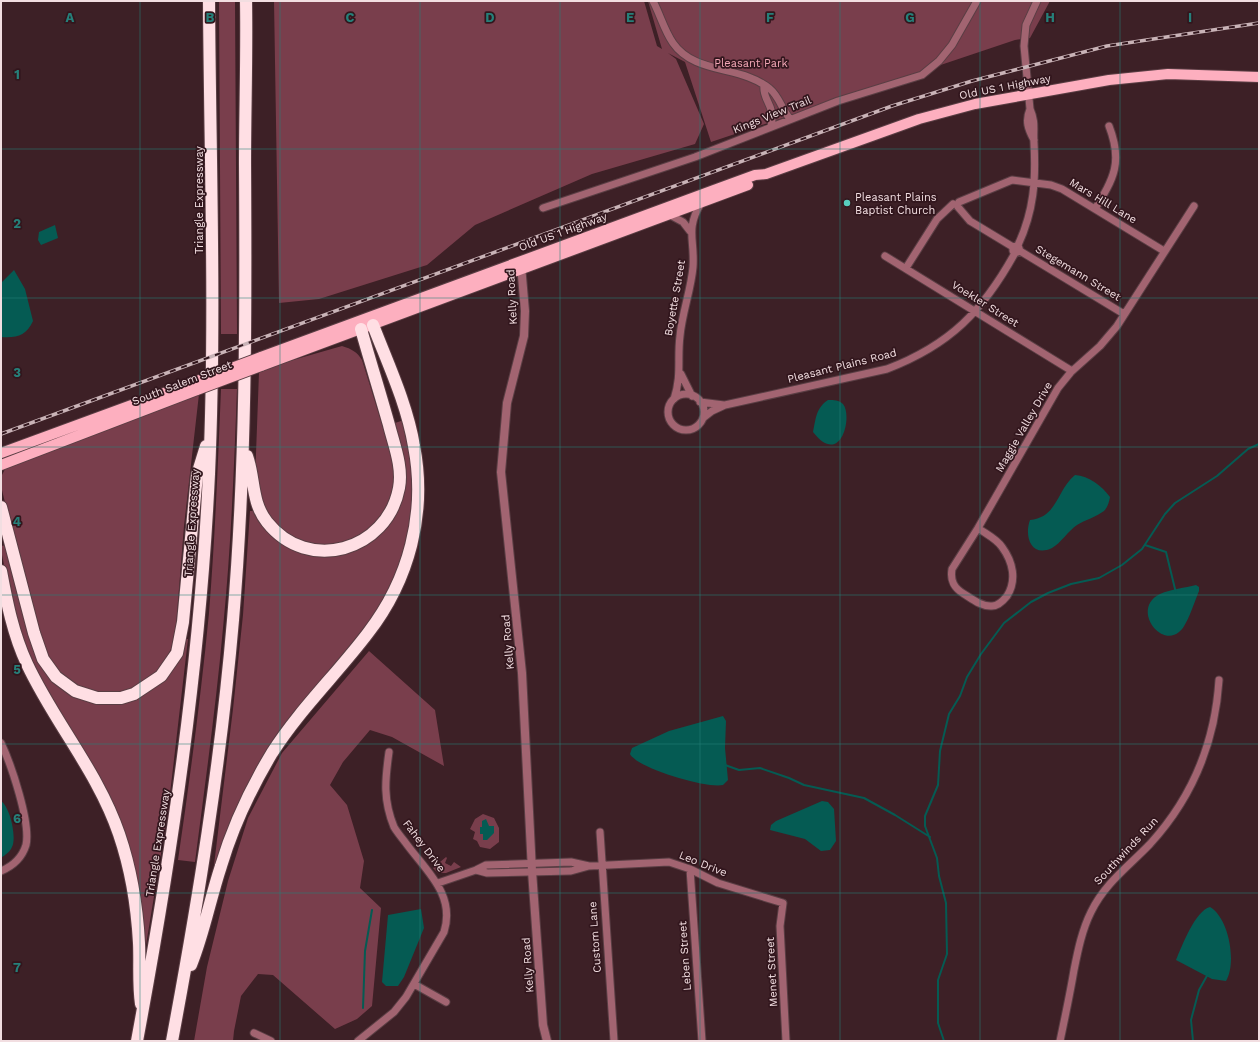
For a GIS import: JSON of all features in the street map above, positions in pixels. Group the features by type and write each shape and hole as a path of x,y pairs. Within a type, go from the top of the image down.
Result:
{"highway":[{"name":"Triangle Expressway","path":"137,1041 168,870 190,711 205,538 211,431 213,307 209,1"},
{"path":"172,1041 202,869 221,738 233,621 242,482 246,319 246,1"},
{"path":"181,991 202,938 227,847 254,785 273,753 303,709 380,617 403,573 412,544 417,519 418,495 417,464 414,444 408,421 371,321"},
{"path":"242,444 250,464 251,482 259,510 266,522 289,542 304,548 318,551 334,551 351,546 365,539 377,530 388,516 395,501 399,486 399,469 383,404 359,325"},
{"path":"1,507 34,633 43,659 49,668 65,684 86,696 110,699 121,698 134,694 161,676 177,653 184,622 196,475 211,431"},
{"path":"1,571 14,630 27,664 103,794 119,833 134,894 139,945 138,984 142,1014"}],"main road":[{"name":"Old US 1 Highway","path":"371,321 521,265 714,190 755,176 766,174 919,119 975,104 1109,80 1168,74 1259,77"},
{"name":"Old US 1 Highway","path":"521,265 670,215 757,181 766,174"},
{"name":"South Salem Street","path":"1,464 197,385 371,321"},
{"name":"South Salem Street","path":"1,453 197,385"}],"street":[{"path":"653,1 672,42 681,52 701,64 748,76 770,89 790,119"},
{"name":"Kings View Trail","path":"543,208 695,157 838,101 922,74 939,61 952,45 977,1"},
{"name":"Pleasant Plains Road","path":"702,418 725,405 892,367 909,360 935,346 955,331 976,310 1001,280 1016,249 1030,211 1035,183 1034,140 1029,131 1027,118 1030,110 1024,46 1026,25 1037,1"},
{"path":"764,86 763,91 773,116 771,126"},
{"path":"1095,209 1109,185 1116,167 1116,142 1109,126"},
{"name":"Mars Hill Lane","path":"906,268 937,219 956,204 1012,180 1062,189 1164,251"},
{"name":"Boyette Street","path":"701,203 695,213 690,231 693,259 689,293 680,334 678,353 680,380 674,399 668,409 668,415 670,420 678,428 690,429 695,427 702,418"},
{"name":"Stegemann Street","path":"956,204 970,221 1124,314"},
{"name":"Maggie Valley Drive","path":"978,528 999,543 1012,567 1013,577 1011,589 1003,601 993,606 982,605 960,592 952,583 952,569 978,528 1048,403 1072,371 1100,346 1124,314 1194,206"},
{"path":"670,215 683,222 690,231"},
{"name":"Voekler Street","path":"885,256 976,310 1072,371"},
{"name":"Kelly Road","path":"521,265 525,311 524,336 507,404 501,472 522,672 532,867 543,1025 542,1041"},
{"name":"Boyette Street","path":"680,370 692,396 700,402"},
{"path":"674,399 685,394 692,396"},
{"path":"700,402 703,407 702,418"},
{"name":"Pleasant Plains Road","path":"700,402 725,405"},
{"name":"Southwinds Run","path":"1060,1041 1081,937 1090,912 1104,889 1162,830 1193,782 1208,745 1218,700 1219,680"},
{"path":"1,743 7,755 22,805 26,834 26,845 18,862 1,871"},
{"name":"Fahey Drive","path":"358,1041 394,1012 414,984 444,932 448,922 444,898 438,883 416,858 395,829 387,804 385,783 389,752"},
{"name":"Custom Lane","path":"600,832 614,1041"},
{"name":"Leo Drive","path":"438,883 486,865 532,867 571,862 589,866 669,862 690,869 718,883 783,903"},
{"name":"Leben Street","path":"690,869 702,1041"},
{"name":"Menet Street","path":"783,903 780,926 786,1041"},
{"path":"414,984 446,1002"},
{"name":"Kelly Road","path":"543,1025 547,1041"},
{"path":"254,1033 271,1041"}],"green space":[{"path":"219,1 235,1 237,334 221,334"},
{"name":"Pleasant Park","path":"274,1 644,1 657,46 662,49 648,1 1050,1 1030,38 1015,40 711,142 685,62 668,53 676,59 704,124 695,144 592,174 475,225 427,265 319,299 279,303"},
{"path":"342,346 354,351 362,360 396,469 392,499 376,527 349,544 319,547 291,538 269,519 255,481 259,372 286,362"},
{"path":"221,389 237,389 232,508 220,657 195,862 178,860 195,737 209,613 215,529"},
{"path":"199,394 184,526 176,626 171,649 163,664 152,676 138,686 121,694 105,695 71,685 46,658 37,634 1,486 2,475 6,467"},
{"path":"404,420 412,458 412,527 397,577 372,622 287,725 216,865 214,865 243,615 250,511 255,511 288,545 352,551 399,503 392,424"},
{"path":"6,545 31,637 76,695 138,697 160,683 185,639 188,639 168,811 146,945 142,945 133,871 46,692 16,624 1,550 1,546"},
{"path":"369,651 435,710 444,766 392,737 370,730 343,762 330,785 347,805 364,861 360,888 381,908 372,1006 357,1019 335,1029 273,975 258,974 241,996 233,1041 194,1041 207,967 228,881 248,818 282,753"},
{"path":"483,814 494,818 499,828 499,842 490,849 480,847 477,841 473,839 475,832 470,829 475,819"},
{"path":"446,857 445,863 451,866 454,862 461,867 446,873 438,873 433,868"}],"water":[{"path":"55,225 58,238 41,245 38,240 39,232"},
{"path":"14,270 25,289 33,321 27,330 20,335 1,337 1,283"},
{"path":"828,400 838,401 843,404 846,410 845,428 842,436 837,442 831,444 823,442 813,432 819,410"},
{"path":"1075,475 1085,477 1095,482 1110,497 1109,503 1104,511 1077,525 1052,548 1039,550 1034,548 1029,539 1028,533 1030,520 1039,518 1052,509 1064,488"},
{"path":"1196,585 1199,587 1199,591 1188,619 1182,629 1172,636 1164,635 1157,631 1148,616 1148,608 1152,600 1164,592"},
{"path":"723,716 726,721 725,748 728,780 723,785 703,784 688,781 658,771 635,760 630,754 632,748 669,731"},
{"path":"1,801 10,816 14,836 11,849 1,858"},
{"path":"822,801 828,802 834,809 836,841 830,850 821,851 805,839 770,830 771,825 776,821"},
{"path":"486,819 489,826 494,826 494,833 487,840 483,840 483,834 480,834 480,827 482,827 482,821"},
{"path":"1210,907 1217,913 1222,921 1229,941 1231,963 1226,981 1212,979 1176,960 1185,938 1194,922 1204,910"},
{"path":"421,909 424,928 404,977 398,986 386,986 382,982 388,915"}],"waterway":[{"path":"944,1041 938,1023 938,980 947,954 946,903 939,876 937,858 925,826 925,816 938,785 940,751 949,714 960,696 967,677 981,654 1004,623 1031,602 1048,593 1071,584 1099,578 1122,565 1142,549 1165,514 1175,503 1217,476 1248,449 1259,444"},
{"path":"1145,545 1166,552 1176,593"},
{"path":"725,765 739,770 760,768 804,785 864,798 930,837"},
{"path":"363,1008 365,951 372,910"},
{"path":"1193,1041 1191,1020 1199,990 1208,974"}],"railway":[{"path":"1,434 892,106 972,81 1107,46 1259,23"}],"place":[{"name":"Pleasant Plains Baptist Church","path":"847,203"}]}
